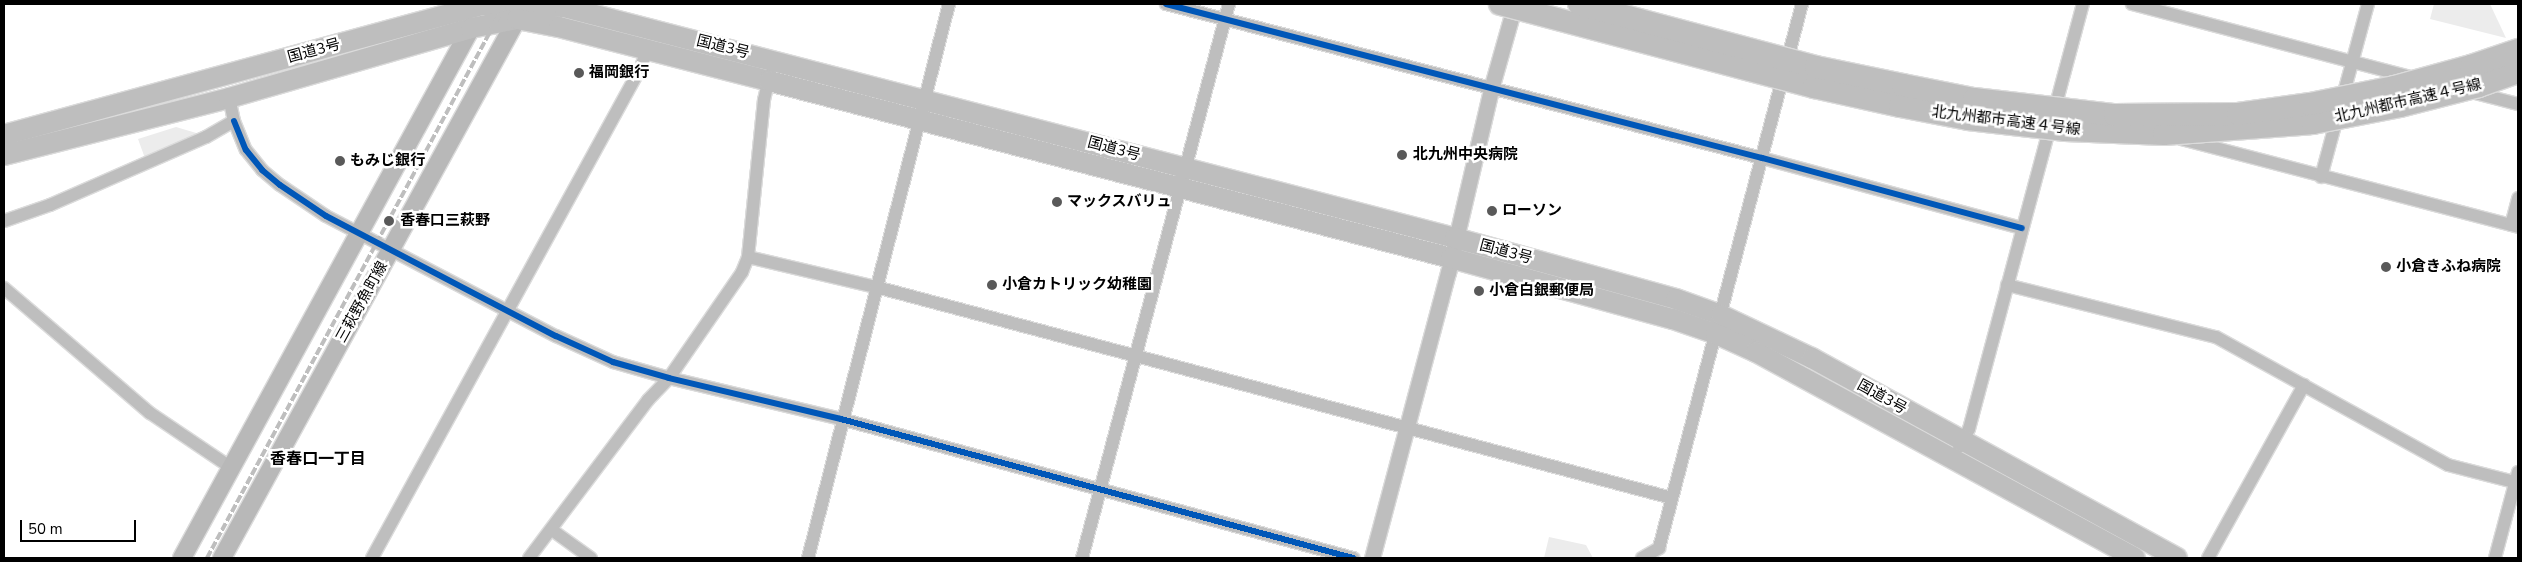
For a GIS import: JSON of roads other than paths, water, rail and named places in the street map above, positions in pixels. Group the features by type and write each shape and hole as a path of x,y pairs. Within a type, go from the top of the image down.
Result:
{"highway":[{"name":"国道3号","path":"4,135 484,4 522,9 564,7 1456,238 1632,286 1718,324 1812,358 2135,558"},
{"path":"471,28 484,4"},
{"name":"北九州都市高速４号線","path":"1500,4 1871,100 1968,119 2064,130 2164,134 2313,123 2400,106 2479,86 2518,72"},
{"name":"北九州都市高速４号線","path":"1578,4 1816,67 1903,85 1974,99 2115,115 2238,114 2310,104 2394,87 2471,66 2518,50"},
{"name":"国道3号","path":"4,156 229,98 471,28 522,9 647,50 1451,258 1673,319 1718,324"},
{"name":"国道3号","path":"1958,449 2177,558"}],"main road":[{"name":"三萩野魚町線","path":"222,558 522,9"},
{"path":"182,558 361,233 471,28"}],"street":[{"path":"808,558 841,419 949,4"},
{"path":"1166,4 1762,158 2022,228"},
{"path":"1082,558 1229,4"},
{"path":"1372,558 1451,258 1491,89 1515,4"},
{"path":"1642,558 1658,548 1802,4"},
{"path":"1958,449 1969,428 2083,4"},
{"path":"2132,4 2518,104"},
{"path":"2321,177 2368,4"},
{"path":"372,558 510,310 641,68 647,50"},
{"path":"529,558 552,530 648,400 669,378 742,272 748,257 764,100 774,61"},
{"path":"229,98 234,121 246,150 262,170 280,185 326,216 510,310 556,336 614,362 669,378 841,419 1353,558"},
{"path":"2055,104 2321,177 2515,226 2518,198"},
{"path":"4,221 50,205 206,137 234,121"},
{"path":"748,257 876,287 1672,498"},
{"path":"2007,285 2216,337 2448,465 2517,479 2495,558"},
{"path":"4,288 150,413 232,469"},
{"path":"2208,558 2304,385"},
{"path":"552,530 590,558"}],"railway":[{"path":"207,558 505,4"}],"place":[{"name":"福岡銀行","path":"579,73"},
{"name":"北九州中央病院","path":"1402,155"},
{"name":"もみじ銀行","path":"340,161"},
{"name":"マックスバリュ","path":"1057,202"},
{"name":"ローソン","path":"1492,211"},
{"name":"香春口三萩野","path":"389,221"},
{"name":"小倉きふね病院","path":"2386,267"},
{"name":"小倉カトリック幼稚園","path":"992,285"},
{"name":"小倉白銀郵便局","path":"1479,291"}],"district":[{"name":"香春口一丁目","path":"318,459"}]}
